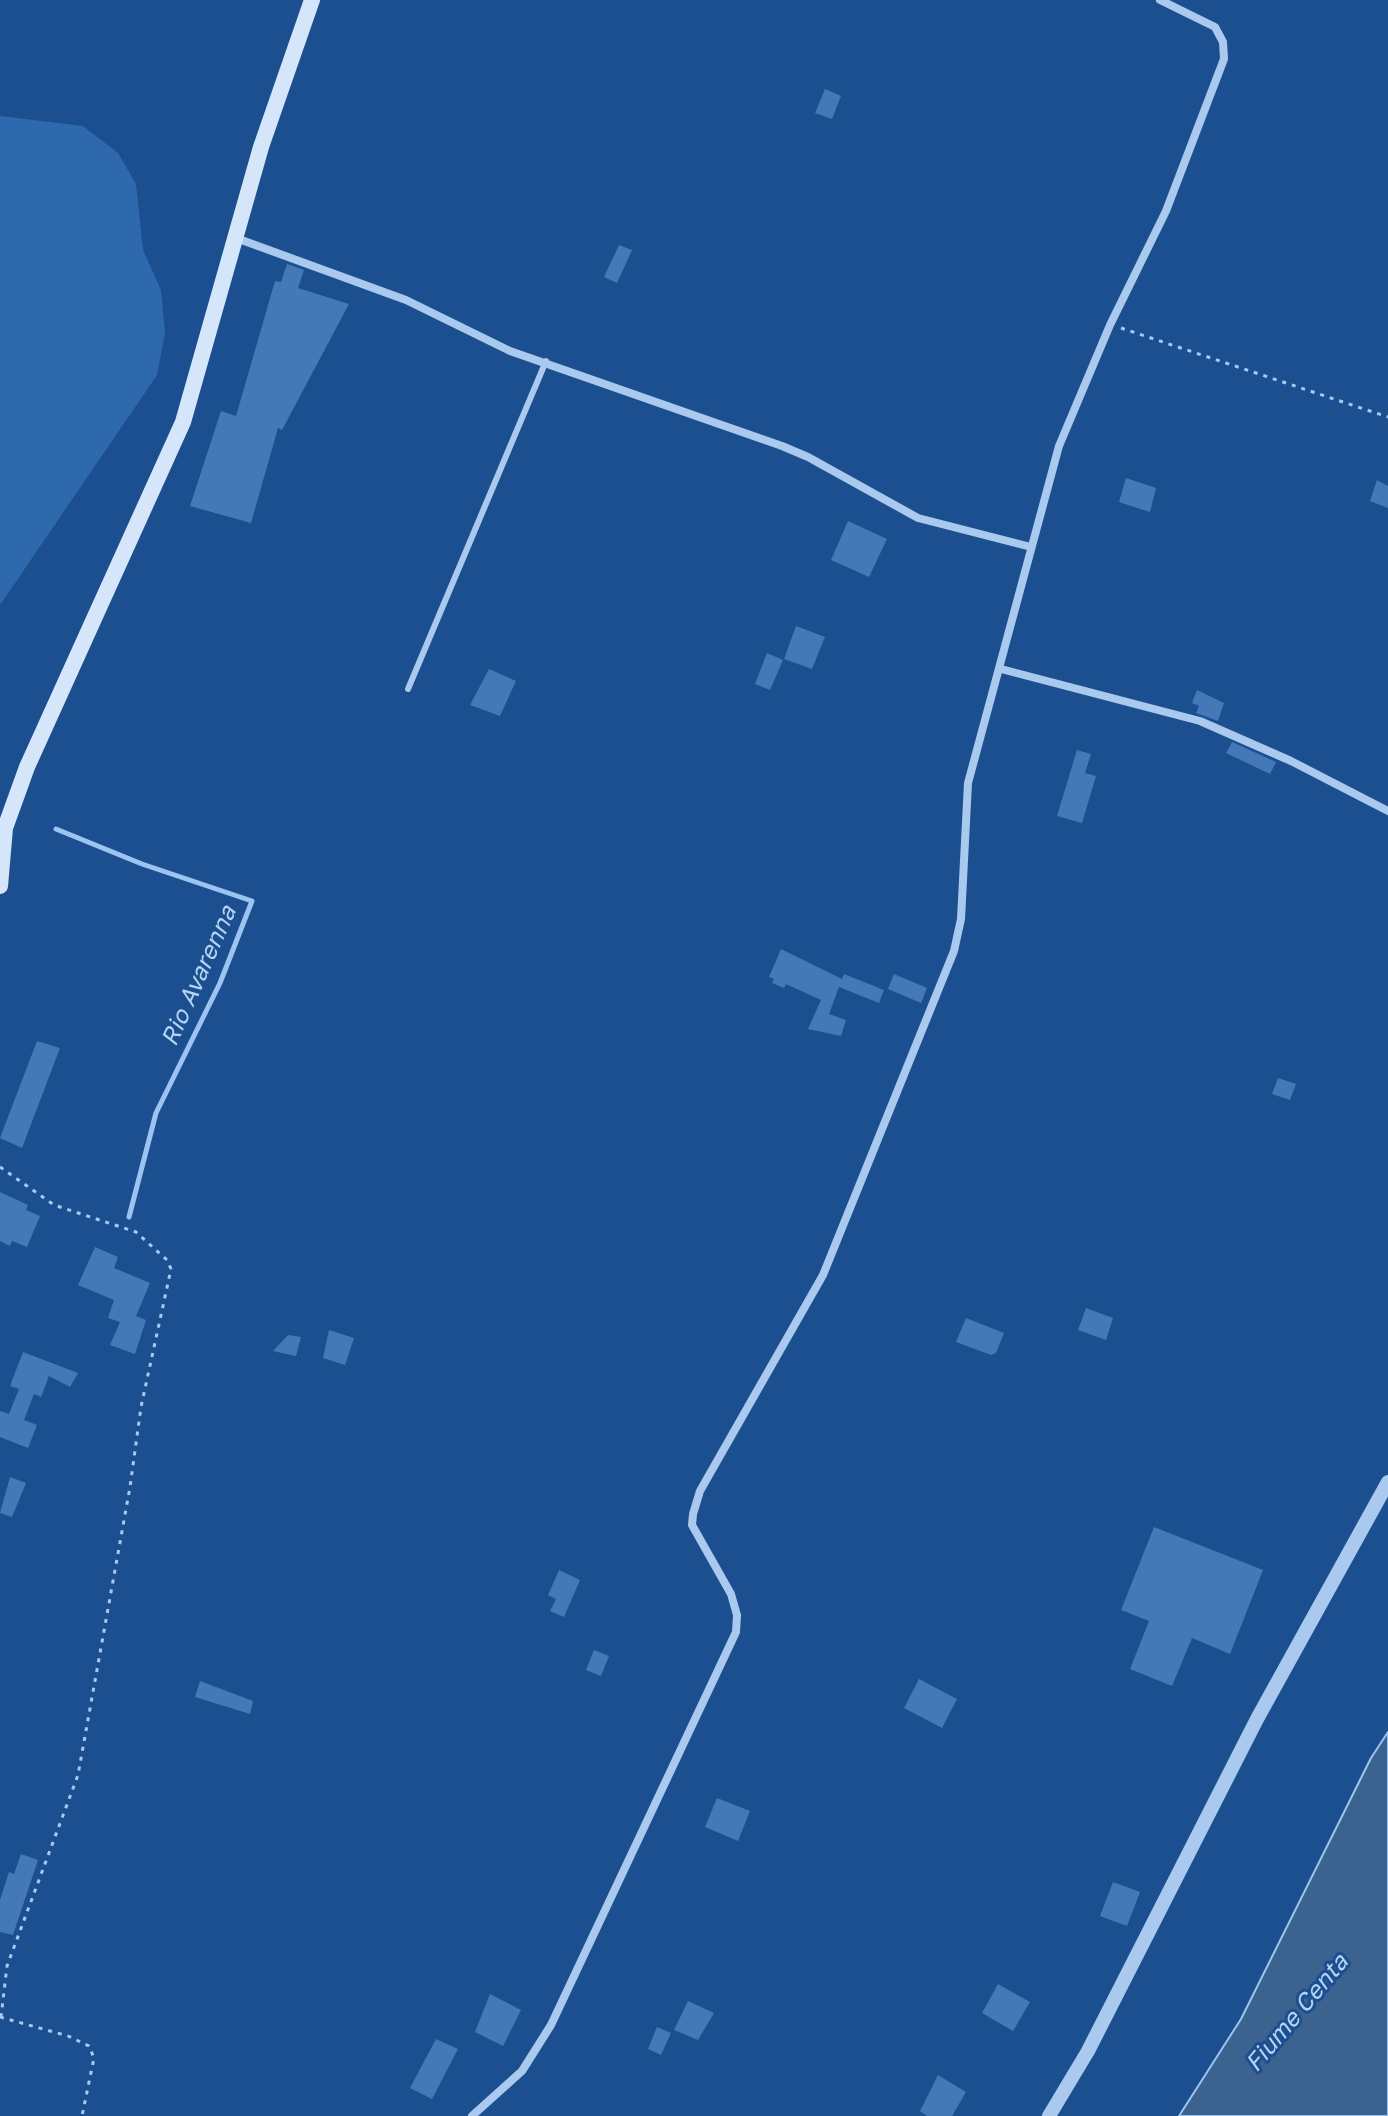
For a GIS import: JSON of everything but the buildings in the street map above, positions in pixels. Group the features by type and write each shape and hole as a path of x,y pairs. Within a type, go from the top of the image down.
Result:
{"main road":[{"path":"0,886 5,828 18,791 183,422 261,147 312,0"}],"street":[{"path":"472,2116 522,2071 551,2025 698,1708 719,1674 736,1632 737,1615 731,1594 692,1525 700,1491 823,1275 954,951 961,919 968,783 1059,446 1110,325 1166,211 1224,59 1223,42 1215,27 1160,0"},
{"path":"236,238 406,300 510,351 546,361 795,451 918,518 1031,547"},
{"path":"1001,669 1200,721 1291,761 1388,811"},
{"path":"1049,2116 1088,2051 1257,1719 1388,1482"}],"lane":[{"path":"408,689 546,361"}],"path":[{"path":"1110,325 1388,417"},
{"path":"0,1167 54,1205 136,1232 167,1260 171,1269 141,1407 130,1487 78,1775 7,1966 0,2017 68,2036 89,2046 94,2058 82,2116"}],"shaded area":[{"path":"0,116 83,126 118,153 136,184 143,250 161,290 165,333 157,375 0,605"}],"water":[{"name":"Fiume Centa","path":"1388,1732 1388,2116 1179,2116 1241,2019 1371,1758"}],"waterway":[{"name":"Rio Avarenna","path":"56,829 142,864 252,901 220,983 156,1113 129,1217"}]}
